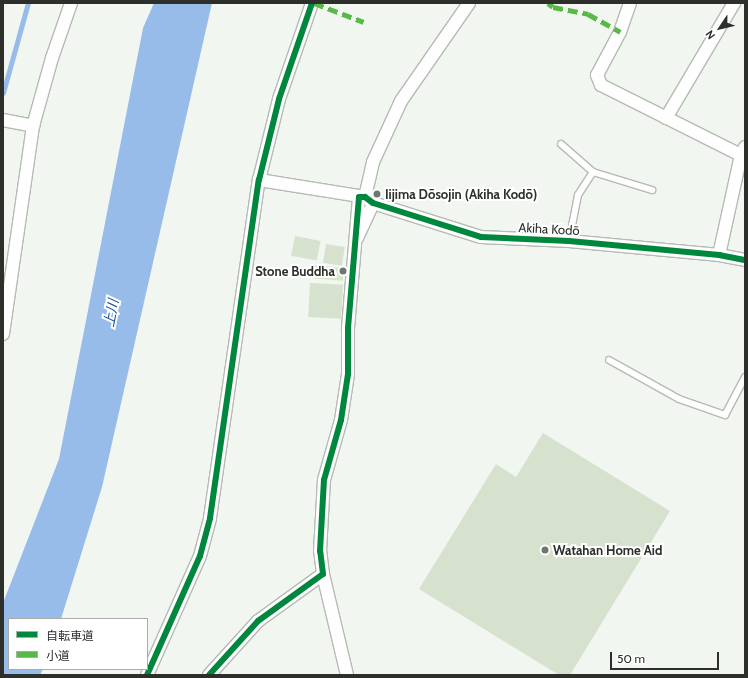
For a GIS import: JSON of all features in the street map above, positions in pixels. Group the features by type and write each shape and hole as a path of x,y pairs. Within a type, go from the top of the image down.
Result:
{"street":[{"path":"3,334 29,126 71,3"},
{"path":"148,675 200,556 210,518 259,180 279,99 312,3"},
{"path":"347,675 322,574 320,551 324,480 341,420 348,374 348,328 356,240 373,162 401,101 469,3"},
{"path":"630,3 620,32 597,75 601,85 666,118 743,151 719,255"},
{"path":"666,118 734,3"},
{"path":"3,120 29,126"},
{"name":"Akiha Kodō","path":"259,180 366,199 481,237 569,241 719,255 745,260"},
{"path":"214,673 258,621 322,574"}],"lane":[{"path":"561,144 593,172 652,190"},
{"path":"569,241 578,194 593,172"},
{"path":"609,360 679,399 725,415 745,377"}],"green space":[{"path":"311,265 344,268 343,281 310,278"}],"water":[{"name":"上川","path":"154,3 212,3 102,487 61,618 8,618 8,670 42,670 40,675 3,675 3,603 59,459 143,28"}],"building":[{"path":"295,236 321,241 317,261 291,256"},
{"path":"326,244 345,247 342,266 323,263"},
{"path":"310,283 343,285 341,319 308,317"},
{"name":"Watahan Home Aid","path":"543,433 670,511 570,675 559,675 419,589 496,464 516,477"}],"waterway":[{"path":"3,93 28,3"}],"marked path":[{"path":"314,3 364,22"},
{"path":"548,3 553,7 588,14 620,32"}],"cycle path":[{"path":"147,675 200,556 210,518 259,180 279,99 312,3"},
{"path":"209,675 258,621 323,574 320,551 324,480 341,420 348,374 348,328 359,197 365,197 373,203 481,237 569,241 719,255 745,260"}],"place":[{"name":"Iijima Dōsojin (Akiha Kodō)","path":"377,194"},
{"name":"Stone Buddha","path":"343,271"},
{"name":"Watahan Home Aid","path":"545,550"}]}
